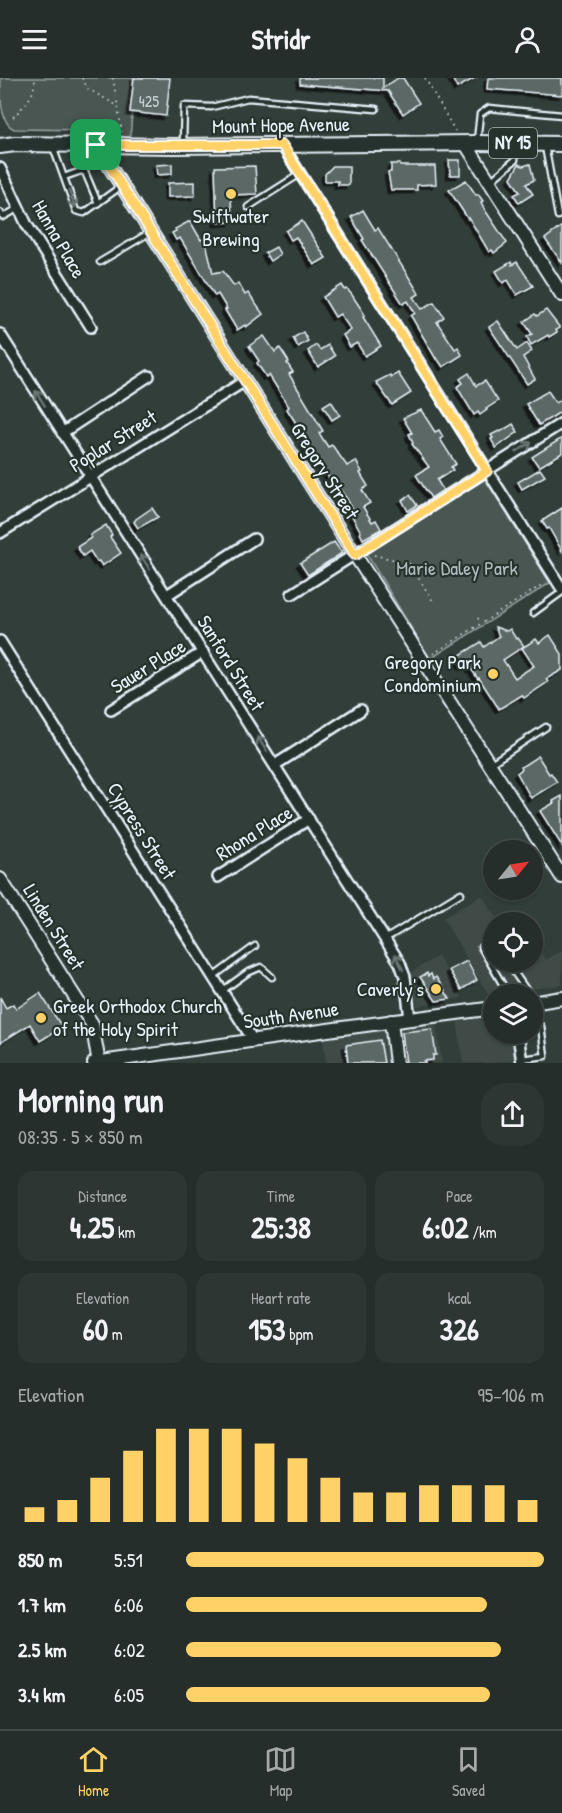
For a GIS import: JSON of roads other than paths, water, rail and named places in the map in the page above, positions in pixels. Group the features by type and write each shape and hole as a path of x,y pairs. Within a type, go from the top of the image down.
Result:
{"main road":[{"name":"Mount Hope Avenue","path":"0,146 15,144 183,146 562,144"}],"street":[{"path":"470,143 490,182 562,295"},
{"name":"Gregory Street","path":"96,145 245,381 361,554 562,877"},
{"path":"282,145 562,591"},
{"name":"Hanna Place","path":"0,168 27,225 91,327"},
{"name":"Sanford Street","path":"0,334 385,939 403,970 410,1019"},
{"path":"62,433 150,376"},
{"name":"Poplar Street","path":"0,533 245,381"},
{"path":"292,594 361,554 562,423"},
{"path":"166,595 254,539"},
{"name":"Cypress Street","path":"0,641 253,1040"},
{"name":"Sauer Place","path":"111,710 203,652"},
{"path":"275,765 361,710"},
{"name":"Rhona Place","path":"218,877 309,819"},
{"name":"Linden Street","path":"0,879 92,1024 97,1063"},
{"path":"543,999 562,998"},
{"name":"South Avenue","path":"97,1063 157,1058 253,1040 483,1009"},
{"path":"391,1021 396,1063"},
{"path":"519,1044 522,1061"}],"lane":[{"path":"183,146 184,106 212,107 248,98 376,109"},
{"path":"470,143 479,131 480,114 489,108 562,115"},
{"path":"545,143 558,216"},
{"path":"52,145 76,211 84,213 122,186"},
{"path":"490,182 515,160"},
{"path":"64,177 81,171 85,172 98,203"},
{"path":"248,207 300,174"},
{"path":"0,212 3,217 19,208"},
{"path":"100,262 151,231"},
{"path":"533,613 562,591"},
{"path":"490,764 546,727"},
{"path":"385,939 461,892"},
{"path":"213,977 255,946"},
{"path":"481,947 502,984"},
{"path":"222,991 247,973 261,967 272,977"},
{"path":"522,1061 545,1056 543,1041"}],"place":[{"name":"Swiftwater Brewing","path":"231,194"},
{"name":"Gregory Park Condominium","path":"493,674"},
{"name":"Caverly's","path":"436,989"},
{"name":"Greek Orthodox Church of the Holy Spirit","path":"41,1018"}],"park label":[{"name":"Marie Daley Park","path":"457,568"}]}
